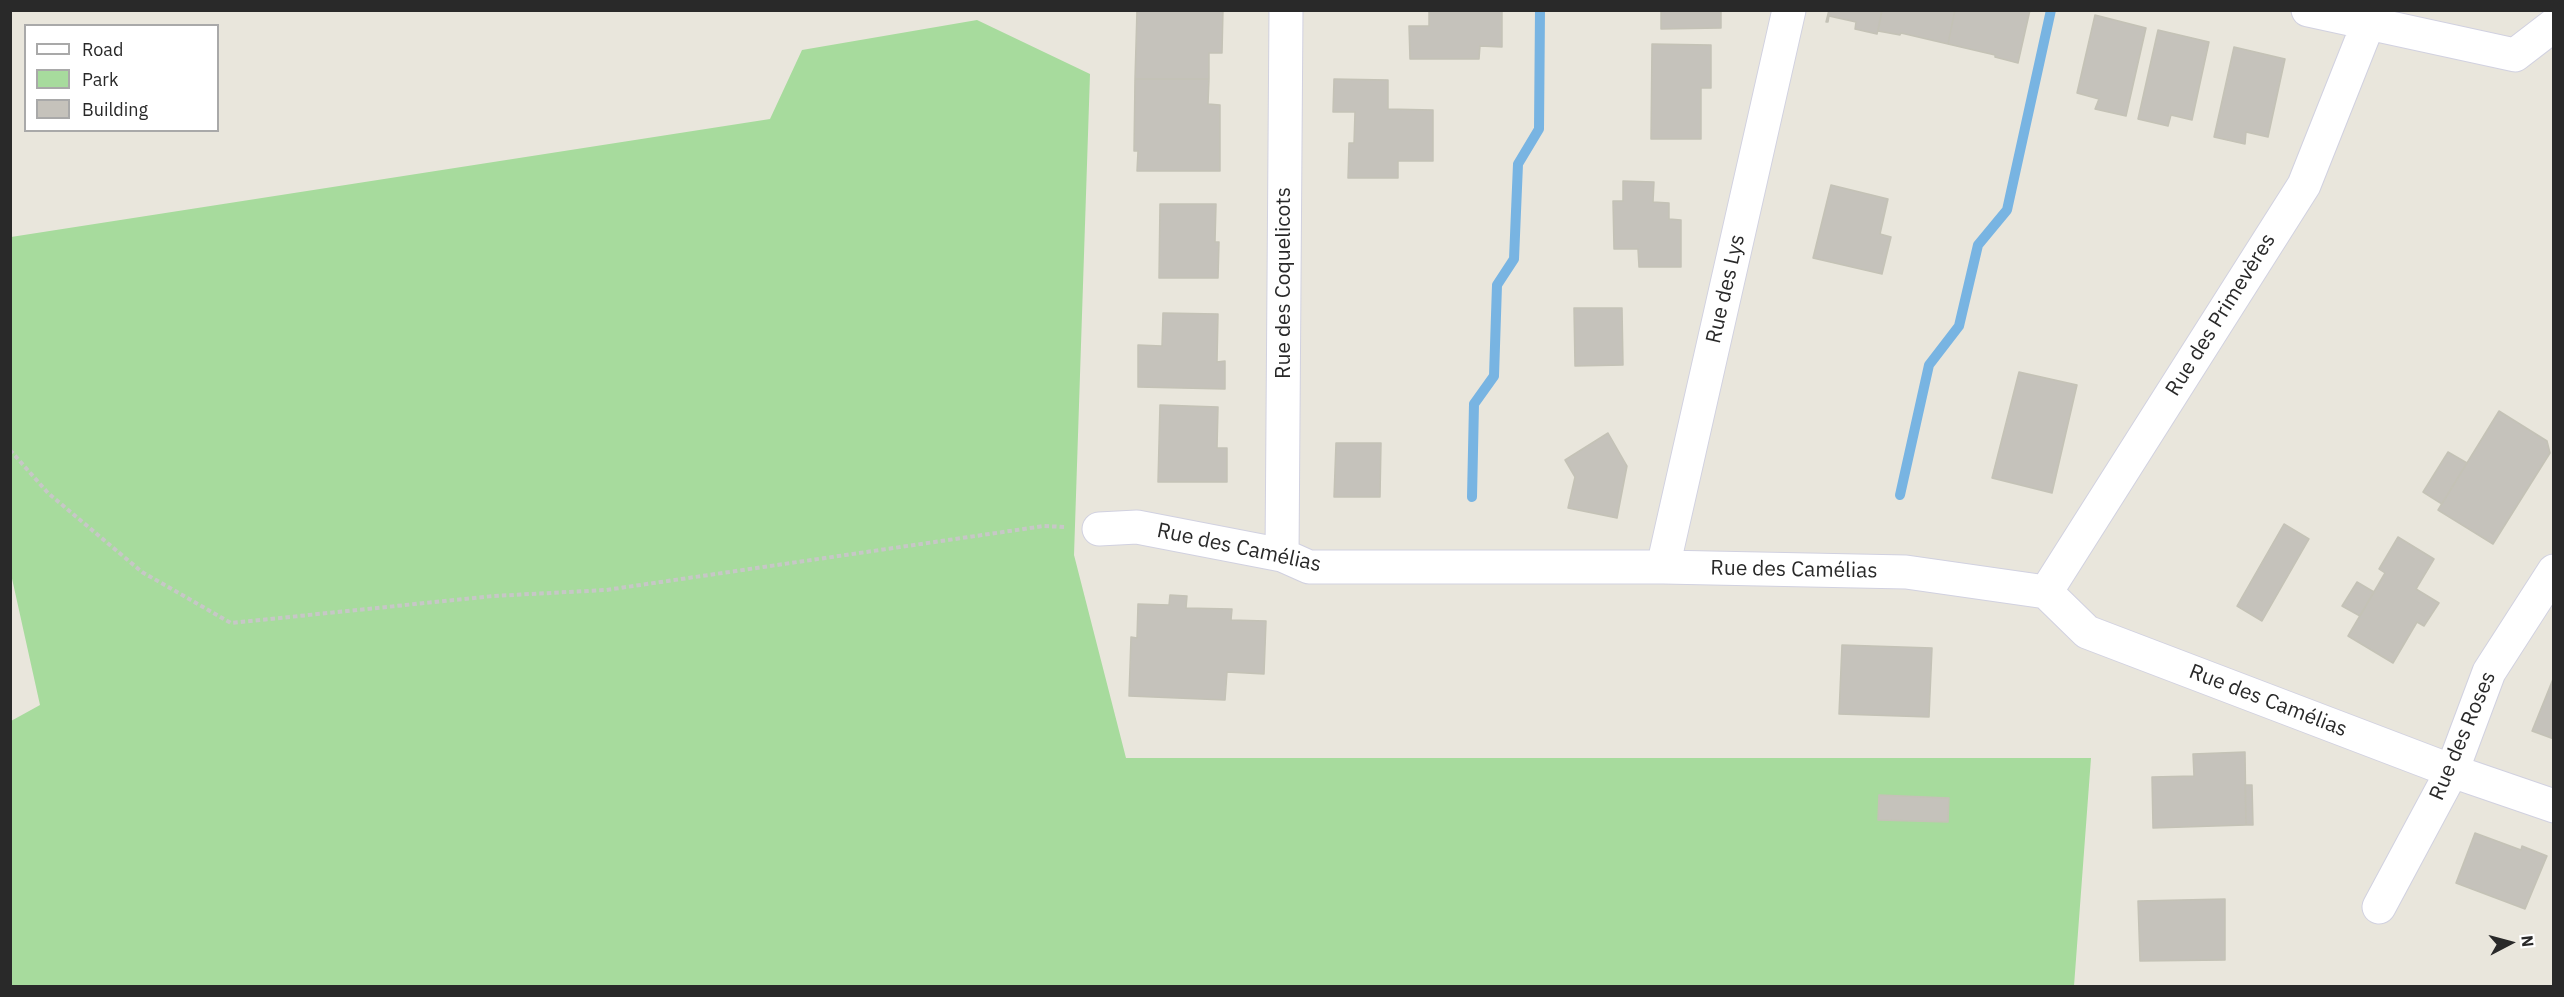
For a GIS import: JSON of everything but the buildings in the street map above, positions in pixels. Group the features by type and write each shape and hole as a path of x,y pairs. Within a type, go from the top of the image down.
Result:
{"street":[{"name":"Rue des Coquelicots","path":"1282,555 1286,10"},
{"name":"Rue des Lys","path":"1663,567 1789,10"},
{"path":"2308,10 2515,55 2553,25"},
{"name":"Rue des Primevères","path":"2046,592 2304,184 2368,24"},
{"name":"Rue des Camélias","path":"1098,529 1137,528 1282,555 1309,567 1663,567 1906,572 2046,592 2087,632 2452,771 2553,806"},
{"name":"Rue des Roses","path":"2379,907 2452,771 2489,672 2553,571"}],"path":[{"path":"10,450 48,493 142,572 231,623 493,596 606,590 1044,526 1098,529"}],"green space":[{"path":"977,20 1090,74 1074,555 1126,758 2091,758 2074,986 11,986 11,721 40,705 11,574 11,237 770,119 802,50"}],"waterway":[{"path":"1472,497 1474,404 1494,376 1497,285 1514,259 1518,164 1539,129 1540,10"},
{"path":"1900,495 1929,365 1959,326 1978,245 2007,210 2051,10"}]}
